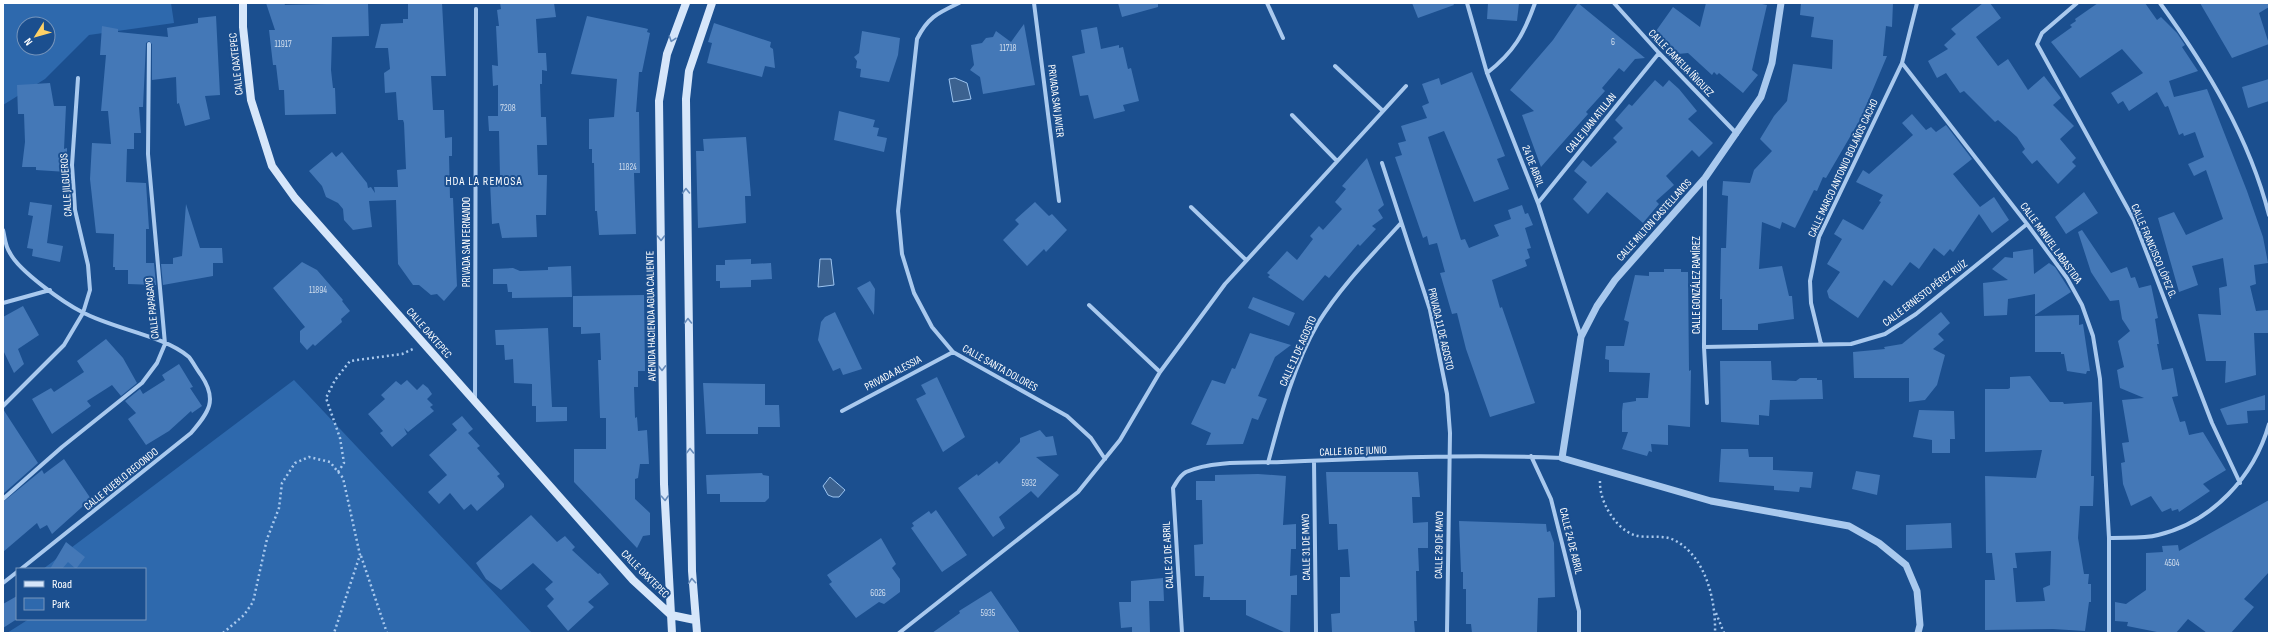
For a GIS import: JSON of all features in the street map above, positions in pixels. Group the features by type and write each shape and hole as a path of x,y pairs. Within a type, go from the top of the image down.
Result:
{"main road":[{"name":"CALLE OAXTEPEC","path":"244,3 243,27 251,100 272,166 295,198 633,580 670,615 695,620"},
{"name":"AVENIDA HACIENDA AGUA CALIENTE","path":"672,633 664,484 659,101 667,54 686,3"},
{"path":"697,633 692,571 686,99 689,70 712,3"}],"street":[{"name":"CALLE SANTA DOLORES","path":"958,3 934,15 924,25 917,39 898,211 902,254 914,293 932,327 953,352 1067,416 1091,438 1105,459"},
{"name":"PRIVADA SAN JAVIER","path":"1034,3 1059,201"},
{"path":"1267,3 1284,38"},
{"name":"24 DE ABRIL","path":"1467,3 1488,73 1538,203 1581,337"},
{"path":"1488,73 1503,61 1518,43 1535,3"},
{"name":"CALLE CAMELIA ÍÑIGUEZ","path":"1614,3 1659,53 1738,134"},
{"name":"CALLE MILTON CASTELLANOS","path":"1562,458 1581,337 1597,306 1615,280 1706,178 1738,134 1761,98 1772,63 1781,3"},
{"name":"CALLE MARCO ANTONIO BOLAÑOS CACHO","path":"1821,344 1811,304 1810,281 1819,237 1902,63 1917,3"},
{"name":"CALLE FRANCISCO LÓPEZ G.","path":"2077,3 2042,33 2037,44 2134,220 2212,423 2240,482"},
{"path":"2160,3 2195,52 2235,122 2264,194 2269,215"},
{"name":"PRIVADA SAN FERNANDO","path":"475,402 476,9"},
{"name":"CALLE PAPAGAYO","path":"3,499 62,447 142,382 157,363 166,344 148,154 149,44"},
{"name":"CALLE JUAN ATILLAN","path":"1538,203 1659,53"},
{"name":"CALLE MANUEL LABASTIDA","path":"1902,63 2027,224 2067,278 2082,305 2092,336 2100,379 2110,538 2109,633"},
{"path":"1335,66 1383,111"},
{"name":"CALLE JILGUEROS","path":"3,406 64,346 83,313 90,290 88,265 75,210 72,166 78,78"},
{"path":"900,633 1078,492 1120,440 1160,372 1225,284 1406,86"},
{"path":"1292,115 1337,161"},
{"name":"PRIVADA 11 DE AGOSTO","path":"1382,163 1430,310 1447,394 1449,457"},
{"name":"CALLE GONZÁLEZ RAMÍREZ","path":"1706,178 1704,347 1821,344"},
{"path":"1191,207 1246,260"},
{"name":"CALLE 11 DE AGOSTO","path":"1268,463 1282,412 1317,324 1343,287 1401,223"},
{"name":"CALLE ERNESTO PÉREZ RUÍZ","path":"1821,344 1851,344 1886,334 1916,314 2027,224"},
{"path":"3,230 10,254 22,268 50,290 83,313 166,344"},
{"path":"3,303 50,290"},
{"path":"1088,305 1160,372"},
{"name":"CALLE PUEBLO REDONDO","path":"22,568 191,433 207,413 210,389 189,358 166,344"},
{"path":"1704,347 1707,403"},
{"name":"PRIVADA ALESSIA","path":"842,411 953,352"},
{"path":"2110,538 2157,536 2187,526 2214,508 2240,482 2255,458 2269,424"},
{"path":"1531,456 1562,458 1711,501 1849,526 1879,543 1906,565 1917,591 1919,629"},
{"name":"CALLE 16 DE JUNIO","path":"1179,478 1186,472 1210,466 1314,461 1531,456"},
{"name":"CALLE 24 DE ABRIL","path":"1531,456 1551,499 1580,611 1579,633"},
{"name":"CALLE 29 DE MAYO","path":"1447,633 1449,457"},
{"name":"CALLE 31 DE MAYO","path":"1314,461 1316,633"},
{"name":"CALLE 21 DE ABRIL","path":"1179,478 1173,488 1182,633"},
{"path":"3,583 16,573"}],"path":[{"path":"338,472 344,463 340,438 326,398 335,380 350,361 402,354 425,345"},
{"path":"223,633 244,615 253,602 267,539 279,508 282,483 295,463 309,457 330,462 343,478 360,555 387,633"},
{"path":"1601,469 1600,488 1605,506 1621,527 1635,535 1673,540 1691,554 1707,580 1716,612 1724,633"},
{"path":"334,633 360,555"},
{"path":"1715,633 1716,612"}],"green space":[{"path":"3,3 171,3 174,23 89,35 45,79 3,105"},
{"path":"294,380 532,633 7,633 27,620 146,620 146,568 44,568"}],"shaded area":[{"path":"955,78 967,83 971,99 953,102 949,79"},
{"path":"820,259 831,259 834,285 818,287"},
{"path":"830,477 845,490 839,497 828,495 823,486"}],"building":[{"path":"266,3 284,3 285,5 368,3 369,36 332,37 331,70 333,88 335,88 336,114 285,115 284,90 279,90 276,65 273,65 269,30 275,30"},
{"path":"408,3 442,3 446,76 431,76 433,110 444,110 445,138 452,137 452,156 449,156 450,198 453,198 457,286 444,301 437,294 431,295 419,285 413,285 398,264 396,200 369,201 372,227 353,230 344,220 343,209 338,203 326,197 322,186 309,171 332,152 336,157 342,152 367,183 368,188 371,187 375,193 374,187 398,187 397,170 406,169 404,123 403,120 398,120 396,92 385,93 384,73 390,69 388,48 375,48 381,24 403,23 403,19 408,19"},
{"path":"500,3 554,3 556,17 536,19 538,53 546,53 547,71 542,70 542,84 540,84 541,117 546,117 547,145 537,145 538,175 547,175 546,215 536,215 537,237 502,238 499,223 492,224 490,182 496,182 496,177 500,177 499,131 489,131 488,116 498,116 498,85 493,86 492,65 498,66 496,26 499,26 497,10 501,9"},
{"path":"1118,3 1158,3 1158,7 1122,17"},
{"path":"1412,3 1453,3 1454,5 1418,18"},
{"path":"1488,3 1519,3 1517,21 1487,19"},
{"path":"1578,3 1645,58 1635,59 1624,72 1619,68 1602,88 1605,91 1586,112 1588,114 1541,167 1522,115 1534,111 1510,90 1553,40"},
{"path":"1706,3 1757,3 1767,5 1752,70 1758,75 1743,93 1719,73 1717,75 1714,72 1712,75 1688,53 1678,54 1656,31 1673,7 1700,27"},
{"path":"1801,3 1893,3 1892,27 1886,26 1883,56 1887,56 1861,118 1826,178 1823,177 1817,191 1814,190 1795,228 1782,222 1780,229 1762,222 1759,269 1782,266 1789,296 1792,296 1794,319 1758,324 1758,330 1722,330 1722,299 1720,299 1721,248 1726,248 1728,196 1722,195 1723,181 1750,183 1754,170 1772,151 1760,139 1774,116 1787,101 1793,64 1832,69 1833,40 1811,37 1814,17 1800,15"},
{"path":"1983,3 1990,3 2001,18 1976,37 1998,66 2008,59 2028,90 2044,76 2061,98 2053,105 2074,126 2060,139 2076,158 2072,162 2076,166 2058,184 2037,160 2032,164 2022,152 2025,149 2017,137 1998,120 1995,122 1964,91 1960,93 1946,73 1937,78 1928,61 1948,49 1944,45 1956,34 1951,29"},
{"path":"2098,3 2145,3 2157,20 2161,17 2177,33 2185,45 2182,47 2198,71 2169,81 2174,97 2207,89 2247,191 2263,237 2268,263 2254,265 2256,284 2250,286 2256,311 2268,310 2269,323 2268,333 2254,333 2256,375 2225,383 2226,361 2206,361 2198,314 2221,315 2219,288 2227,286 2223,258 2192,266 2198,285 2179,292 2158,218 2174,212 2186,235 2223,219 2206,170 2194,176 2188,164 2204,157 2195,132 2184,136 2183,133 2179,135 2168,106 2165,107 2157,92 2129,111 2123,101 2118,104 2111,93 2143,73 2122,49 2080,78 2051,42 2072,27 2070,25 2076,21 2075,19"},
{"path":"2200,3 2269,3 2269,7 2259,13 2269,44 2232,58"},
{"path":"216,16 220,95 205,96 210,119 185,126 179,103 177,104 176,77 152,80 152,44 149,41 146,43 143,107 139,107 141,133 134,133 134,149 127,149 126,182 146,183 149,229 146,229 146,263 154,263 156,285 128,284 128,270 115,270 115,267 113,267 114,234 96,233 90,179 92,143 111,144 108,111 101,111 106,55 100,55 102,26 118,29 118,32 168,37 167,28 198,23 198,18"},
{"path":"587,16 648,29 647,32 650,33 642,72 639,72 636,112 639,112 640,173 634,173 636,234 599,235 597,211 595,211 594,163 592,163 592,149 589,149 589,119 614,117 617,79 571,74"},
{"path":"714,23 771,42 770,47 773,49 775,68 765,66 762,77 707,63 712,43 708,42"},
{"path":"1024,24 1035,85 983,94 980,77 970,70 974,65 971,45 982,43 986,38 993,37 996,31 1011,42"},
{"path":"1097,27 1101,49 1119,45 1119,48 1123,47 1128,69 1131,68 1139,101 1123,105 1125,111 1094,119 1088,95 1080,96 1072,56 1085,53 1081,30"},
{"path":"862,31 900,38 898,55 889,82 860,77 861,69 856,68 857,61 854,57 859,53"},
{"path":"1472,72 1505,156 1497,159 1509,189 1474,202 1444,131 1428,137 1461,240 1465,239 1469,248 1499,236 1494,225 1511,219 1508,210 1522,205 1525,214 1528,213 1533,225 1525,228 1531,248 1527,249 1530,258 1525,260 1527,266 1492,280 1500,308 1502,307 1535,403 1490,417 1466,349 1457,313 1452,314 1440,273 1445,272 1437,243 1429,245 1427,236 1423,238 1395,157 1402,155 1398,143 1406,141 1401,126 1427,118 1422,106 1429,103 1422,84 1439,78 1441,85"},
{"path":"2269,79 2269,101 2248,108 2242,87"},
{"path":"1655,80 1663,87 1669,80 1679,89 1697,111 1688,119 1713,143 1699,157 1692,150 1666,176 1674,185 1656,201 1659,204 1643,223 1607,192 1588,214 1573,199 1587,182 1574,171 1583,160 1591,167 1617,142 1613,138 1623,128 1615,120 1629,104 1632,106"},
{"path":"50,83 54,106 66,106 64,149 67,148 67,172 36,170 36,167 22,167 25,142 24,114 18,114 17,85"},
{"path":"839,111 875,120 873,127 879,128 877,136 887,138 884,152 834,140"},
{"path":"1912,114 1926,130 1931,127 1936,132 1946,125 1972,159 1953,174 1980,207 1994,197 2009,220 1992,233 1979,214 1953,252 1950,249 1944,256 1934,248 1919,269 1910,262 1892,286 1884,280 1858,318 1829,298 1827,291 1840,272 1827,264 1842,239 1834,234 1843,219 1863,230 1881,202 1879,201 1883,195 1856,182 1863,170 1869,174 1913,135 1902,123"},
{"path":"746,137 751,196 745,196 746,223 698,228 696,151 704,151 703,139"},
{"path":"1367,158 1384,205 1378,210 1383,218 1372,226 1376,229 1360,246 1358,244 1329,278 1325,275 1303,301 1268,277 1270,275 1267,273 1287,251 1297,260 1313,239 1310,236 1319,226 1323,230 1342,209 1335,202 1346,189 1342,186"},
{"path":"2084,192 2098,213 2066,234 2055,217"},
{"path":"30,202 52,205 47,243 63,246 60,262 32,256 33,249 27,248 33,216 28,215"},
{"path":"1035,202 1049,216 1052,214 1067,230 1046,252 1044,249 1027,266 1003,240 1019,224 1015,220"},
{"path":"186,204 200,248 222,248 223,263 213,263 213,276 163,285 161,264 173,264 173,258 182,256"},
{"path":"2082,230 2111,273 2127,267 2131,278 2135,277 2139,288 2151,285 2158,318 2155,319 2159,344 2157,344 2162,370 2173,368 2178,396 2172,397 2180,422 2185,421 2189,435 2203,432 2226,470 2203,484 2210,491 2179,512 2178,509 2172,511 2171,508 2162,512 2151,496 2131,506 2123,484 2121,463 2125,462 2122,443 2129,442 2122,400 2144,398 2120,388 2117,370 2124,367 2118,341 2130,331 2122,319 2119,300 2110,301 2091,272 2078,232"},
{"path":"2033,249 2034,274 2049,263 2055,267 2071,292 2035,315 2035,294 2008,299 2007,315 1984,316 1983,283 2008,280 1992,269 2005,257 2013,258 2013,252"},
{"path":"751,259 751,264 771,263 772,279 751,280 751,287 720,288 720,281 716,281 716,265 725,265 725,260"},
{"path":"302,262 317,270 343,300 342,301 350,311 341,319 342,322 315,346 313,344 307,350 300,342 300,331 305,327 273,288"},
{"path":"571,266 572,297 512,298 512,292 508,292 507,284 493,284 493,269 513,268 520,271 548,270 548,267"},
{"path":"1664,269 1681,269 1681,272 1688,272 1689,371 1691,370 1690,427 1668,425 1668,445 1651,444 1652,452 1649,451 1647,456 1622,449 1628,432 1622,432 1622,411 1623,403 1636,401 1636,398 1648,398 1650,373 1609,372 1609,360 1605,359 1606,346 1624,346 1629,322 1624,320 1635,275 1649,276 1649,272 1664,272"},
{"path":"870,281 875,289 874,315 857,288"},
{"path":"644,295 645,371 638,371 638,387 634,387 635,418 637,417 638,431 647,430 649,464 640,464 638,478 635,479 635,499 650,513 650,535 643,536 637,548 574,482 574,449 606,449 606,418 600,418 598,360 601,360 600,333 581,334 581,327 573,327 573,296"},
{"path":"1253,297 1295,313 1289,326 1248,308"},
{"path":"23,306 39,335 18,349 24,364 14,373 3,350 3,317"},
{"path":"835,312 862,369 843,375 840,368 833,371 818,340 821,322 825,317"},
{"path":"1941,312 1950,323 1938,334 1944,340 1933,349 1945,355 1937,385 1925,400 1909,402 1909,378 1854,378 1853,352 1885,349 1884,347 1902,344"},
{"path":"2079,315 2079,325 2083,324 2090,371 2087,371 2086,374 2067,371 2064,354 2061,354 2061,352 2035,352 2035,316"},
{"path":"548,328 552,407 567,407 567,421 536,422 536,406 532,406 532,384 514,383 513,359 505,360 504,345 496,345 495,330"},
{"path":"1250,333 1291,345 1275,357 1258,396 1267,399 1258,420 1252,418 1243,444 1206,445 1211,433 1191,424 1212,380 1225,384 1232,368 1235,369"},
{"path":"106,339 123,358 137,383 121,396 112,385 87,401 91,406 52,434 32,399 51,388 54,392 84,372 77,361"},
{"path":"1720,361 1771,361 1772,380 1796,381 1800,378 1817,378 1817,380 1822,380 1823,399 1770,400 1769,416 1759,415 1759,425 1721,422"},
{"path":"179,364 193,387 190,388 202,406 192,413 191,411 169,431 146,445 128,419 136,413 125,401 140,389 143,394 165,380 162,375"},
{"path":"2030,376 2050,402 2063,402 2064,404 2092,402 2091,476 2094,476 2093,506 2080,506 2078,538 2084,574 2089,574 2088,584 2091,584 2091,602 2089,602 2085,631 2053,629 1985,630 1985,580 1995,580 1992,553 1986,553 1985,476 2036,478 2042,450 1985,452 1985,389 2008,389 2010,388 2010,377","holes":["2051,551 2050,585 2043,588 2045,601 2016,602 2013,568 2017,568 2015,553"]},
{"path":"937,377 965,437 943,452 916,399 926,394 921,385"},
{"path":"407,380 417,390 423,384 428,388 432,394 427,399 433,405 430,407 434,411 408,432 404,428 407,434 392,447 380,433 383,431 368,414 385,399 381,395 396,381 401,385"},
{"path":"703,383 765,384 765,405 779,405 780,427 758,427 758,434 706,434"},
{"path":"2265,395 2265,410 2247,411 2248,423 2227,425 2220,409"},
{"path":"3,409 38,463 3,494"},
{"path":"1919,410 1954,411 1955,439 1950,439 1950,453 1932,453 1932,440 1913,437"},
{"path":"462,416 473,429 468,433 480,446 477,448 500,474 497,476 504,484 504,487 477,511 471,504 464,510 450,493 439,504 428,492 447,475 429,455 457,430 452,424"},
{"path":"1040,430 1046,437 1053,436 1057,455 1036,457 1059,475 1038,498 1031,491 999,517 1005,528 993,537 958,488 977,474 978,476 997,461 999,464 1020,442 1020,438"},
{"path":"1721,449 1748,449 1749,457 1773,457 1773,470 1813,472 1811,488 1800,487 1799,492 1774,490 1774,486 1719,482"},
{"path":"64,459 91,499 52,534 47,525 40,529 37,523 3,552 3,502 42,470 44,474"},
{"path":"1856,471 1880,475 1877,495 1852,489"},
{"path":"1326,472 1418,472 1420,497 1412,497 1413,523 1428,522 1428,548 1418,548 1419,571 1416,571 1417,621 1414,621 1415,633 1332,632 1331,614 1340,613 1340,577 1350,577 1348,549 1338,550 1337,524 1329,524"},
{"path":"762,473 763,475 769,476 769,498 765,502 720,502 720,494 707,494 706,475"},
{"path":"1258,474 1286,476 1283,525 1296,524 1296,549 1291,549 1290,576 1297,575 1297,595 1291,595 1290,633 1286,633 1246,615 1246,600 1210,600 1210,597 1203,597 1204,576 1195,576 1194,545 1203,544 1202,500 1196,500 1196,481 1215,481 1215,475"},
{"path":"2269,500 2269,572 2244,599 2254,607 2231,633 2207,633 2188,619 2176,633 2162,633 2127,626 2128,622 2115,621 2115,602 2126,604 2146,590 2146,553 2163,552 2162,546 2178,545 2179,551"},
{"path":"936,510 967,555 942,572 911,528 914,526 912,523 929,511 931,514"},
{"path":"531,515 557,542 565,536 575,547 572,550 598,574 600,573 609,584 588,602 594,607 568,631 547,606 554,599 545,589 553,582 533,563 501,590 486,579 476,563"},
{"path":"1459,521 1546,524 1547,532 1550,531 1554,543 1555,597 1538,598 1537,633 1472,633 1471,624 1466,624 1466,589 1463,589 1463,572 1461,572"},
{"path":"1951,523 1952,548 1906,550 1906,525"},
{"path":"881,538 896,564 892,568 900,579 900,592 884,604 879,602 856,618 829,584 832,582 827,575"},
{"path":"66,542 85,557 77,568 68,562 63,568 51,568"},
{"path":"1163,578 1164,601 1149,601 1150,633 1132,633 1132,627 1121,628 1119,602 1131,602 1131,581"},
{"path":"991,591 1020,633 932,633 960,613 959,611"},
{"path":"16,597 16,620 3,628 3,604"}],"district":[{"name":"HDA LA REMOSA","path":"484,181"}]}
